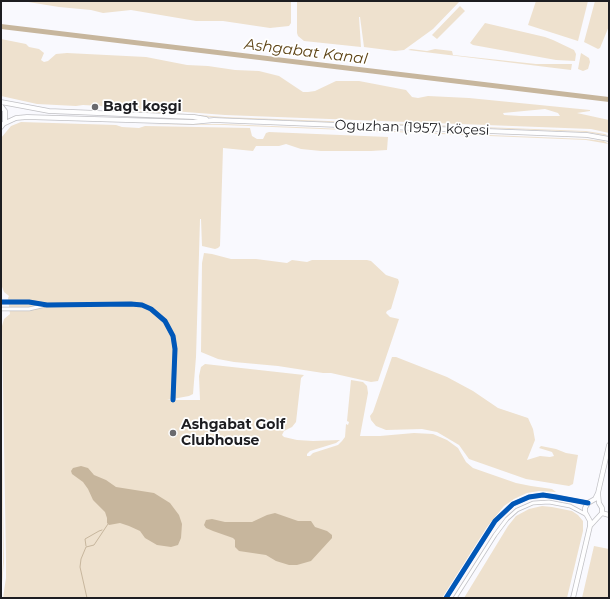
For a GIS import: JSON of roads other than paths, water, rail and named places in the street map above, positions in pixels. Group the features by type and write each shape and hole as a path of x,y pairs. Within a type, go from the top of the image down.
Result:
{"main road":[{"name":"Oguzhan (1957) köçesi","path":"1,102 43,110 194,117 214,120 586,135 609,139"},
{"name":"Oguzhan (1957) köçesi","path":"1,106 5,114 2,126"},
{"name":"Oguzhan (1957) köçesi","path":"2,126 16,118 27,116 194,122 214,120"},
{"path":"602,513 598,493 609,445"},
{"path":"590,526 585,508 598,493"},
{"path":"590,503 599,503"},
{"path":"602,513 609,515"},
{"path":"573,598 590,526 602,513"},
{"path":"587,516 592,519 597,518"}],"street":[{"path":"48,305 29,309 1,309 1,302 29,302 48,305 135,304 146,307 158,313 168,324 174,340 173,400"},
{"path":"446,598 495,521 513,504 529,497 543,495 590,503"},
{"path":"455,598 498,530 509,516 517,510 533,503 549,502 570,506 587,516"}],"waterway":[{"path":"87,598 80,567 81,559 86,547 94,545 108,524"},
{"path":"86,546 85,539 102,530"}],"place":[{"name":"Bagt koşgi","path":"95,107"},
{"name":"Ashgabat Golf Clubhouse","path":"173,433"}],"water label":[{"name":"Ashgabat Kanal","path":"306,52"}]}
